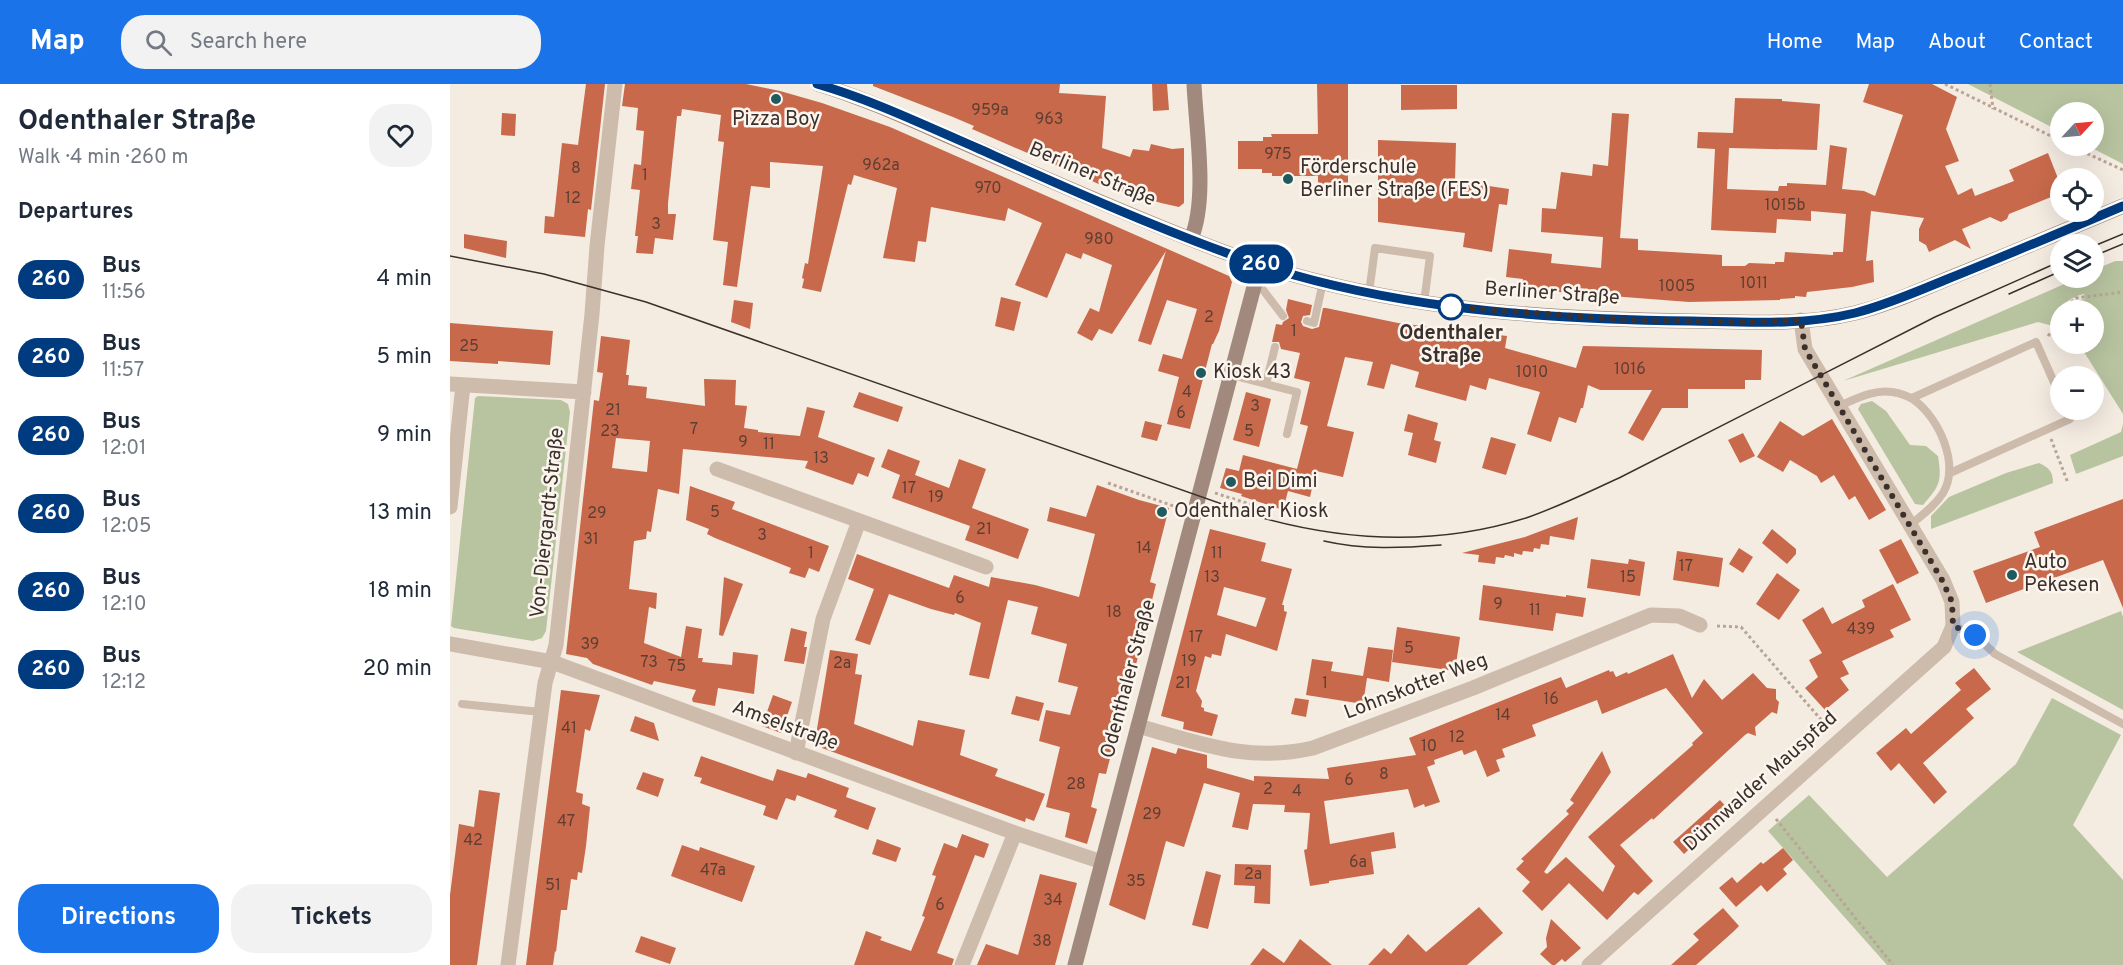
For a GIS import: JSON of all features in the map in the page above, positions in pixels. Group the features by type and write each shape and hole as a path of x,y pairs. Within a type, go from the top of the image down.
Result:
{"main road":[{"name":"Berliner Straße","path":"818,84 898,114 1191,239 1260,264 1369,293 1466,309 1629,320 1753,322 1801,320 1853,313 1882,305 2123,206"},
{"path":"1191,239 1197,225 1200,198 1194,84"},
{"name":"Odenthaler Straße","path":"1075,965 1260,264"}],"street":[{"name":"Von-Diergardt-Straße","path":"508,965 544,683 552,662 557,634 615,84"},
{"path":"1801,320 1805,349 1942,580 1952,602 1953,626"},
{"path":"450,507 457,385 584,392"},
{"path":"717,469 986,567"},
{"path":"796,753 823,619 859,521"},
{"name":"Lohnskotter Weg","path":"1138,726 1225,750 1253,754 1290,753 1313,748 1473,688 1651,615 1679,616 1700,624"},
{"name":"Dünnwalder Mauspfad","path":"1589,965 1910,680 1944,647 1953,626"},
{"name":"Amselstraße","path":"450,644 552,662 1015,833 1102,862"},
{"path":"962,965 1015,833"}],"lane":[{"path":"1369,293 1375,248 1430,256 1424,303"},
{"path":"1256,281 1283,316 1281,325"},
{"path":"1307,321 1314,323 1323,282"},
{"path":"1912,398 2036,342 2050,373"},
{"path":"1266,384 1275,347"},
{"path":"1231,375 1297,392 1287,434"},
{"path":"1839,406 1868,394 1890,392 1912,398 1925,410 1938,429 1947,452 1950,473 1943,493 1927,512 1910,525"},
{"path":"1950,473 2068,420"},
{"path":"1953,626 1975,635 1995,654 2123,724"},
{"path":"462,704 541,712"}],"path":[{"path":"1945,84 2050,136"},
{"path":"1990,84 1993,109"},
{"path":"2093,156 2123,170"},
{"path":"2074,300 2123,292"},
{"path":"2047,429 2068,483"},
{"path":"1108,483 1195,513"},
{"path":"1202,489 1262,508"},
{"path":"1700,624 1741,627 1839,741"},
{"path":"1766,806 1893,965"}],"green space":[{"path":"1968,84 2123,84 2123,164 2104,154 2104,102 2050,102 2050,126"},
{"path":"2115,261 2123,261 2123,414 2104,384 2104,366 2093,366 2085,354 2104,354 2104,300 2081,300 2085,299 2084,294 2069,300 2050,300 2050,325 2038,322 1843,381 2055,288 2104,288 2104,266"},
{"path":"478,396 561,400 568,404 570,412 546,631 542,638 533,641 451,626 475,398"},
{"path":"1872,401 1886,411 1910,445 1926,446 1938,456 1940,472 1938,483 1923,505 1915,504 1858,409 1861,404"},
{"path":"2123,424 2123,456 2076,474 2070,455 2121,432"},
{"path":"2039,463 2050,470 2053,483 1931,529 1931,516 1949,497 2006,473"},
{"path":"2121,611 2123,617 2123,710 2017,652"},
{"path":"2052,698 2121,735 2073,825 2123,880 2123,965 1887,965 1768,831 1809,795 1887,877 2016,764"}],"building":[{"path":"586,84 605,84 591,210 588,209 585,237 544,233 545,216 554,217 562,143 578,145"},
{"path":"625,84 746,84 822,103 890,127 1229,276 1232,282 1219,331 1212,344 1190,429 1167,424 1179,377 1158,371 1163,354 1182,359 1197,309 1167,300 1151,345 1138,341 1166,251 1112,334 1099,329 1092,341 1077,333 1090,308 1099,312 1112,265 1083,253 1081,259 1066,253 1047,298 1015,285 1042,223 1008,208 1005,221 931,207 926,242 918,241 915,262 883,258 897,188 854,175 851,185 848,184 821,292 802,288 805,263 808,264 823,166 770,162 770,188 751,186 737,287 723,285 728,242 713,240 724,142 718,141 721,115 682,109 681,116 677,116 668,203 668,214 676,214 673,240 655,238 653,254 636,253 638,236 635,236 640,190 631,189 634,164 641,165 644,131 636,130 638,108 622,106"},
{"path":"873,84 1060,84 1059,93 1106,96 1102,148 1130,157 1133,149 1149,151 1151,144 1172,149 1184,148 1184,203 1179,207 1101,185 972,129 974,126 873,86"},
{"path":"1152,84 1167,84 1169,110 1153,111"},
{"path":"1317,84 1348,84 1348,186 1318,187 1318,176 1272,176 1272,173 1262,173 1262,169 1238,169 1238,141 1263,141 1263,137 1272,137 1271,134 1318,134"},
{"path":"1869,84 1932,84 1957,97 1946,129 1959,161 1945,166 1958,195 1972,188 1975,196 2014,181 2009,170 2048,153 2054,168 2050,168 2050,197 2009,214 2007,219 2001,222 1990,217 1962,229 1971,249 1955,240 1929,252 1926,245 1919,241 1919,229 1924,218 1871,211 1866,261 1873,260 1874,282 1807,292 1806,297 1795,296 1795,298 1780,300 1689,302 1522,289 1523,279 1506,277 1509,249 1552,254 1551,263 1601,268 1603,237 1541,232 1542,208 1556,209 1561,172 1592,176 1593,164 1608,166 1612,113 1629,114 1620,238 1638,239 1638,250 1722,255 1722,266 1784,262 1785,252 1833,255 1833,252 1843,252 1846,214 1811,211 1811,221 1777,219 1776,233 1711,230 1715,149 1697,148 1698,132 1733,133 1735,98 1782,99 1782,101 1820,104 1817,150 1729,148 1727,189 1778,191 1779,186 1787,186 1787,183 1826,185 1830,145 1847,148 1842,189 1864,191 1875,196 1903,115 1863,102"},
{"path":"1401,85 1457,85 1457,109 1401,110"},
{"path":"502,113 516,114 515,136 501,135"},
{"path":"1378,140 1456,143 1455,181 1509,189 1507,205 1499,204 1492,252 1463,247 1465,233 1378,222"},
{"path":"464,234 507,241 506,258 464,248"},
{"path":"1001,297 1021,302 1014,331 995,326"},
{"path":"1288,299 1312,305 1310,315 1303,316 1301,322 1303,326 1312,329 1319,327 1323,308 1326,308 1398,323 1507,336 1505,348 1576,368 1583,346 1762,350 1761,380 1745,380 1745,389 1688,389 1688,408 1662,408 1643,441 1628,433 1652,390 1600,390 1588,385 1583,408 1581,408 1576,423 1559,417 1551,442 1527,434 1540,392 1489,378 1486,390 1470,385 1466,401 1415,387 1419,372 1391,364 1384,389 1367,385 1373,362 1345,357 1327,426 1354,432 1343,477 1316,471 1310,497 1288,491 1283,510 1220,488 1226,468 1239,471 1243,455 1297,469 1308,426 1300,424 1310,382 1294,378 1300,353 1281,349 1279,342 1272,342 1276,324 1282,325 1289,318 1286,310"},
{"path":"734,300 753,303 750,329 731,322"},
{"path":"450,323 553,331 550,365 498,361 498,364 450,361"},
{"path":"601,336 630,340 626,375 629,375 628,385 647,387 646,398 705,406 704,379 736,380 735,405 747,406 744,428 758,430 758,432 800,436 807,407 825,411 818,437 875,458 868,477 858,473 853,485 805,468 808,461 683,449 679,494 658,489 651,532 647,531 646,539 634,541 629,589 657,593 656,609 649,607 644,643 681,657 686,626 702,629 698,658 703,658 702,662 732,665 733,652 758,655 754,694 718,688 715,706 693,702 696,690 654,681 652,685 593,664 587,658 566,654 594,400 599,401 603,373 597,372","holes":["616,438 650,441 647,472 612,468"]},
{"path":"859,392 903,407 898,422 853,407"},
{"path":"1246,392 1271,399 1259,447 1233,440"},
{"path":"1408,414 1438,423 1434,440 1441,442 1436,463 1408,455 1413,433 1404,431"},
{"path":"1832,419 1886,510 1869,520 1855,496 1849,500 1834,475 1821,483 1817,476 1790,460 1783,472 1757,457 1780,421 1803,436"},
{"path":"1145,421 1162,425 1157,441 1141,437"},
{"path":"1743,433 1755,456 1740,463 1728,440"},
{"path":"1491,437 1516,444 1506,475 1482,468"},
{"path":"888,449 920,461 915,475 949,488 959,459 986,469 972,508 1029,529 1018,559 965,540 970,526 892,498 900,475 881,467"},
{"path":"1097,485 1169,508 1150,582 1156,584 1106,774 1099,773 1091,807 1097,809 1087,844 1065,837 1070,813 1046,807 1060,747 1039,741 1046,710 1070,715 1078,687 1058,682 1067,644 1031,634 1038,607 1008,600 989,679 969,675 981,623 955,613 954,615 931,609 889,594 870,645 855,640 874,589 848,579 857,554 949,588 954,575 989,587 991,577 1035,585 1079,597 1095,534 1047,521 1050,507 1086,517"},
{"path":"690,486 735,502 732,509 829,546 819,572 809,568 805,578 789,573 791,568 715,538 707,534 709,529 686,520"},
{"path":"2123,499 2123,608 2103,560 1986,603 1973,571 2040,547 2034,532"},
{"path":"1578,517 1574,540 1550,536 1549,545 1541,544 1540,549 1534,548 1533,552 1523,551 1522,555 1514,553 1514,557 1505,555 1504,558 1496,557 1495,564 1478,562 1479,555 1462,553 1525,537"},
{"path":"1210,529 1266,543 1261,561 1292,569 1282,605 1284,605 1284,611 1287,612 1277,651 1226,634 1221,656 1212,654 1211,658 1205,656 1196,691 1202,701 1201,707 1204,711 1218,715 1212,736 1183,729 1184,722 1161,716","holes":["1224,587 1266,598 1256,627 1217,615"]},
{"path":"1772,529 1796,549 1796,554 1787,564 1762,543"},
{"path":"1901,539 1919,573 1897,584 1879,550"},
{"path":"1739,548 1753,557 1743,573 1729,564"},
{"path":"1677,551 1723,558 1719,587 1673,580"},
{"path":"1591,559 1628,564 1629,559 1645,562 1640,596 1587,588"},
{"path":"1777,573 1800,590 1779,620 1756,604"},
{"path":"724,577 743,584 723,636 719,635"},
{"path":"1893,584 1911,620 1890,630 1894,637 1842,661 1849,674 1840,678 1849,690 1825,710 1805,688 1818,677 1809,660 1822,653 1802,620 1823,607 1832,624 1865,607 1862,600"},
{"path":"1483,585 1586,598 1583,617 1556,613 1553,631 1479,620"},
{"path":"1397,627 1460,637 1455,671 1392,662"},
{"path":"791,628 807,632 804,664 784,661"},
{"path":"1368,647 1393,650 1389,682 1367,678 1363,704 1306,695 1312,659 1333,662 1331,671 1363,676"},
{"path":"830,650 858,654 855,674 862,675 854,724 913,746 918,720 965,730 960,755 998,769 995,776 1045,794 1034,821 1026,818 1025,822 822,748 826,736 816,735"},
{"path":"1673,654 1692,698 1704,679 1722,700 1753,673 1767,688 1776,689 1776,699 1779,702 1777,714 1772,712 1755,727 1756,736 1748,733 1745,735 1653,820 1652,818 1620,845 1653,881 1638,895 1634,892 1607,920 1569,883 1542,911 1522,891 1530,882 1516,869 1524,861 1521,859 1569,814 1566,811 1574,803 1570,800 1602,751 1611,772 1544,872 1547,874 1566,857 1603,892 1615,866 1588,837 1693,745 1692,743 1703,733 1666,688 1602,714 1597,700 1532,725 1536,736 1502,749 1505,757 1496,760 1500,771 1487,777 1476,750 1464,755 1462,750 1434,760 1435,764 1427,767 1440,802 1425,807 1424,804 1414,808 1408,789 1324,801 1330,844 1394,832 1396,848 1371,852 1374,874 1310,886 1304,850 1307,849 1310,813 1284,812 1285,805 1253,804 1248,830 1232,827 1240,793 1204,783 1184,847 1166,841 1145,920 1109,905 1152,747 1176,754 1178,748 1207,755 1207,768 1254,781 1254,776 1329,779 1327,768 1416,755 1409,738 1561,677 1566,688 1609,670 1613,671 1616,677 1627,672 1628,674"},
{"path":"1974,668 1991,689 1966,709 1974,718 1923,763 1947,792 1934,804 1899,763 1891,771 1876,753 1906,728 1911,734 1961,690 1955,683"},
{"path":"561,690 600,695 590,731 585,729 576,792 583,794 582,804 590,807 586,846 582,873 578,872 577,880 571,879 567,910 561,910 553,965 526,965"},
{"path":"773,695 792,702 781,733 762,726"},
{"path":"1016,696 1044,703 1039,721 1011,714"},
{"path":"1295,698 1309,700 1306,717 1291,714"},
{"path":"635,716 654,723 659,741 630,731"},
{"path":"701,756 773,781 777,769 806,778 808,773 849,788 846,797 876,808 868,830 834,817 837,810 797,795 795,801 786,798 777,820 763,815 766,806 700,783 702,778 694,776"},
{"path":"643,772 664,779 658,797 636,789"},
{"path":"479,790 500,793 477,965 450,965 450,895 459,824 474,827"},
{"path":"1720,800 1730,811 1684,854 1673,842"},
{"path":"962,834 989,844 984,858 975,855 937,953 954,959 952,965 854,965 866,931 882,937 880,940 911,951 925,917 922,916 936,876 932,875 944,843 957,848"},
{"path":"877,839 901,848 896,862 872,854"},
{"path":"682,845 699,851 700,847 755,866 742,902 671,876"},
{"path":"1783,848 1793,860 1783,869 1787,874 1767,892 1761,885 1736,907 1719,888 1732,877 1737,883 1761,862 1763,864"},
{"path":"1235,864 1271,865 1270,904 1254,903 1255,886 1234,885"},
{"path":"1206,871 1221,875 1208,929 1192,925"},
{"path":"1040,874 1077,883 1055,965 977,965 986,944 1018,955"},
{"path":"1479,907 1503,933 1467,965 1368,965 1384,948 1391,954 1408,934 1426,952"},
{"path":"1723,908 1739,926 1696,965 1671,965 1699,940 1693,934"},
{"path":"1551,919 1581,948 1565,962 1562,959 1555,965 1540,954 1547,947 1546,938"},
{"path":"641,936 676,948 670,964 635,952"},
{"path":"1300,939 1332,965 1250,965 1263,948 1284,963"}],"tram line":[{"path":"2104,242 2123,234"},
{"path":"2104,252 2123,244"},
{"path":"450,256 544,274 646,302 1259,517 1326,532 1392,537 1426,537 1493,527 1550,509 1619,478 1935,317 2050,266"},
{"path":"2009,294 2050,276"},
{"path":"1324,541 1368,547 1441,545"}],"bus line":[{"name":"260","path":"817,84 898,114 1226,253 1294,274 1369,293 1466,309 1629,320 1753,322 1824,318 1882,305 2123,206"}],"place":[{"name":"Pizza Boy","path":"776,99"},
{"name":"Förderschule Berliner Straße (FES)","path":"1288,179"},
{"name":"Odenthaler Straße","path":"1451,307"},
{"name":"Kiosk 43","path":"1201,373"},
{"name":"Bei Dimi","path":"1231,482"},
{"name":"Odenthaler Kiosk","path":"1162,512"},
{"name":"Auto Pekesen","path":"2012,575"}],"route":[{"path":"1451,307 1629,320 1753,322 1801,320 1805,349 1942,580 1952,602 1953,626 1975,635"}]}
